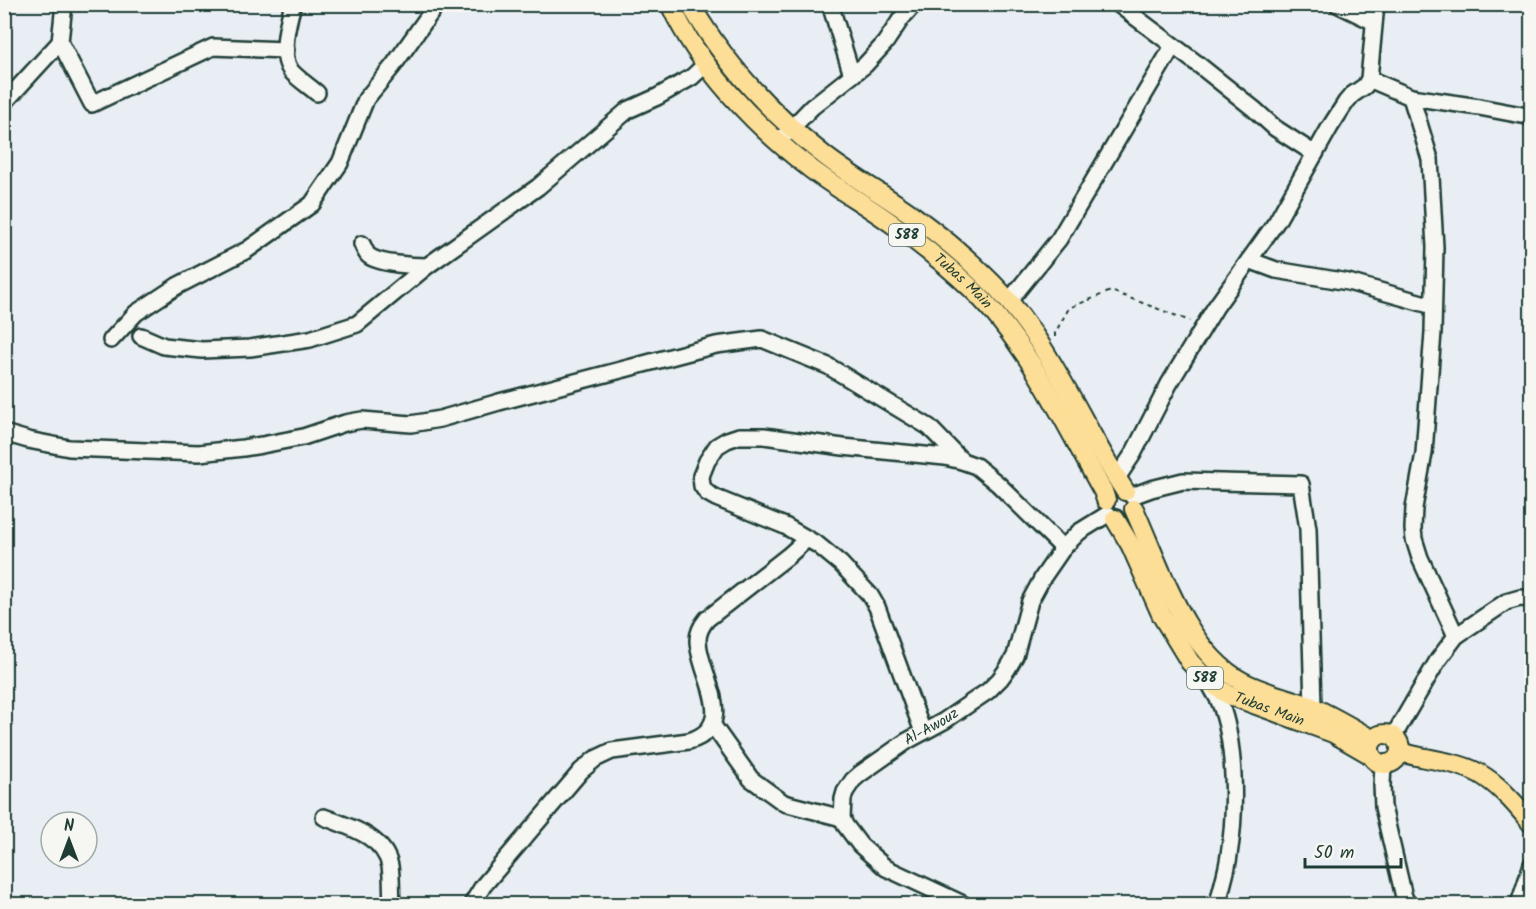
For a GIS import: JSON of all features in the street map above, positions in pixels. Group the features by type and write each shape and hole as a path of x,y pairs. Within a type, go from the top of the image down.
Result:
{"main road":[{"name":"Tubas Main","path":"670,4 690,41 740,105 810,168 897,227 947,266 998,317 1033,368 1103,491 1110,511 1131,546 1162,616 1190,662 1208,681 1229,695 1333,733 1376,753"},
{"name":"Tubas Main","path":"690,4 720,52 754,92 792,128 825,156 911,215 953,248 1009,301 1047,355 1127,494 1176,604 1204,650 1222,669 1244,682 1312,707 1343,722 1376,753"},
{"path":"1120,490 1127,494 1132,514 1125,519 1110,511 1111,493 1120,490"},
{"path":"1396,744 1395,760 1388,764 1376,753 1381,735 1389,735 1396,744 1469,769 1484,776 1500,789 1532,824"}],"street":[{"path":"64,4 60,42 92,104 213,47 286,50"},
{"path":"293,4 287,23 285,61 292,72 317,93"},
{"path":"111,340 136,313 177,286 247,250 312,204 340,163 366,99 393,66 437,4"},
{"path":"830,4 852,75"},
{"path":"778,141 812,107 865,65 885,43 914,4"},
{"path":"1118,4 1236,94 1275,128 1315,154"},
{"path":"1337,4 1374,22"},
{"path":"1312,707 1308,529 1301,484 1183,481 1127,494 1133,454 1170,384 1215,308 1277,221 1346,102 1365,86 1369,79 1376,4"},
{"path":"4,103 60,42"},
{"path":"1009,301 1059,239 1173,46"},
{"path":"141,336 164,346 202,350 250,348 310,339 357,324 427,266 538,187 628,110 693,78 706,64"},
{"path":"1369,79 1411,97 1532,117"},
{"path":"1411,97 1430,159 1435,247 1434,306 1424,453 1414,508 1413,529 1420,558 1456,636"},
{"path":"362,244 368,256 378,261 427,266"},
{"path":"1249,260 1276,270 1348,282 1434,306"},
{"path":"4,433 69,448 199,453 262,446 362,420 425,423 716,345 762,339 828,366 929,427 962,461"},
{"path":"923,732 874,601 841,564 818,544 784,526 707,493 702,486 701,476 717,446 739,436 764,436 843,447 945,457 962,461 976,466 998,484 1063,548"},
{"name":"Al-Awouz","path":"842,818 843,799 852,780 907,741 944,721 988,691 1000,679 1014,656 1030,600 1043,577 1078,531 1110,511"},
{"path":"472,904 483,886 581,771 595,759 612,751 689,741 705,734 712,724 716,705 699,647 699,633 702,625 807,538"},
{"path":"1396,744 1438,660 1456,636 1506,602 1520,598 1532,599"},
{"path":"1208,681 1220,702 1229,732 1232,780 1233,815 1230,846 1218,904"},
{"path":"712,724 751,779 784,803 842,818 860,845 886,868 963,904"},
{"path":"1376,753 1382,785 1383,807 1404,897 1408,904"},
{"path":"324,817 370,838 382,849 390,866 392,904"},
{"path":"1519,904 1532,864"}],"path":[{"path":"1047,355 1055,346 1055,333 1070,308 1111,291 1204,326"}]}
